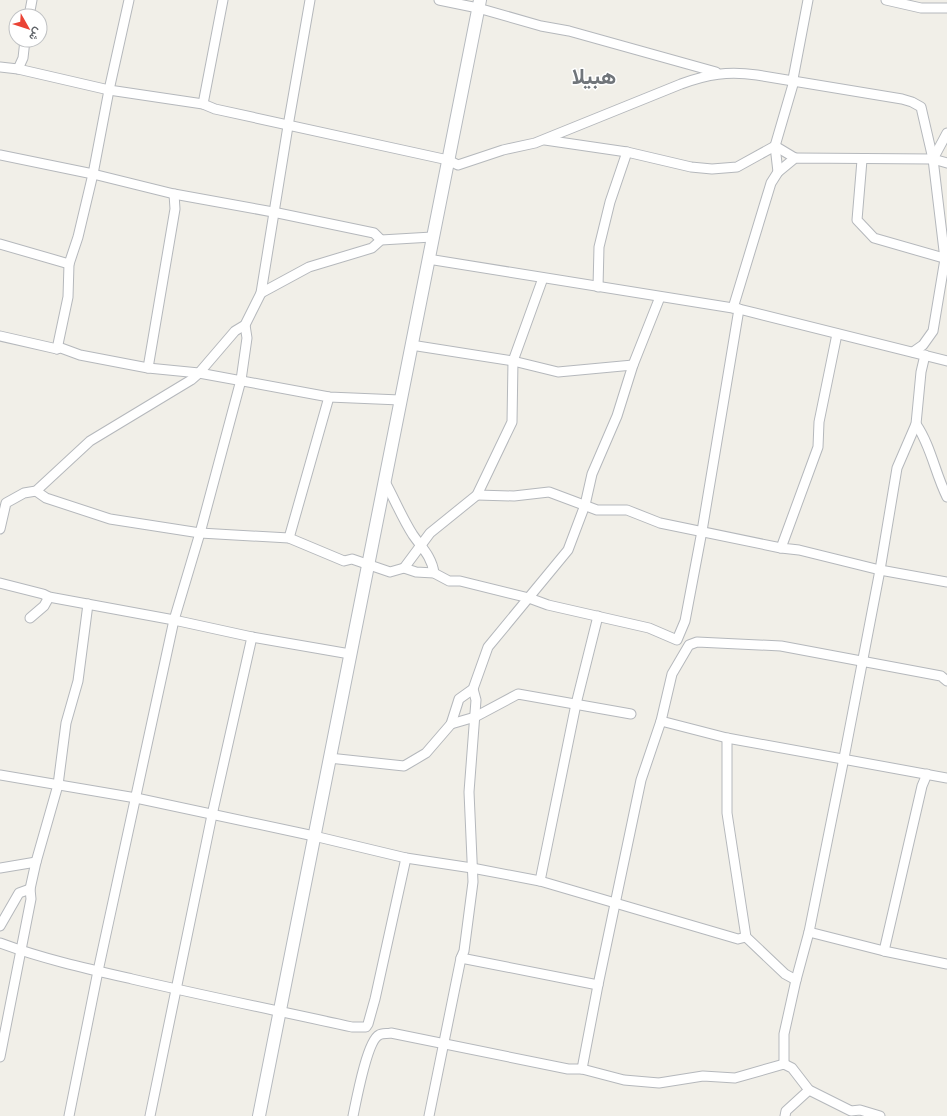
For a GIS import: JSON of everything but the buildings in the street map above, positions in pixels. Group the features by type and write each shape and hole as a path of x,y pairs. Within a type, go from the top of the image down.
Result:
{"main road":[{"path":"259,1116 479,4"}],"street":[{"path":"57,349 68,297 69,264 78,237 93,174 109,90 129,0"},
{"path":"203,104 223,0"},
{"path":"0,529 3,500 24,493 36,491 90,441 191,380 199,373 235,331 245,325 261,293 273,212 310,0"},
{"path":"439,0 479,4 541,26 569,31 718,73"},
{"path":"778,172 774,146 794,81 793,78 808,0"},
{"path":"886,0 921,8 947,8"},
{"path":"18,69 23,58 24,48"},
{"path":"0,67 18,69 109,90 203,104 215,109 288,126 448,160 458,165 503,150 535,143 699,77 718,73 738,72 902,99 912,102 921,107 933,159 946,259 933,331 923,345 913,352"},
{"path":"933,159 947,133"},
{"path":"543,139 627,152 691,167 712,169 736,167 774,146"},
{"path":"774,146 794,158 862,160 933,159 947,163"},
{"path":"598,287 599,247 610,202 627,152"},
{"path":"0,155 93,174 174,194 273,212 374,233 381,240"},
{"path":"36,491 46,498 110,518 200,532 290,538 344,561 352,559 390,572 404,568 416,572 434,573 449,581 460,581 529,598 548,605 650,628 677,640 684,621 702,531 736,309 771,183 778,172 794,158"},
{"path":"862,160 857,220 874,238 946,259"},
{"path":"148,368 175,209 174,194"},
{"path":"261,293 310,268 372,248 381,240 432,237"},
{"path":"0,244 69,264"},
{"path":"428,259 736,309 947,361"},
{"path":"404,568 430,533 477,495 512,422 513,361 542,278"},
{"path":"330,758 404,766 426,753 451,724 459,699 473,689 488,647 568,550 585,505 592,474 616,416 633,366 660,297"},
{"path":"69,1116 98,971 174,620 200,532 241,380 247,338 245,325"},
{"path":"781,548 818,447 819,422 837,334"},
{"path":"0,336 57,349 62,348 80,355 148,368 199,373 329,397 400,400"},
{"path":"411,345 513,361 558,372 633,366"},
{"path":"784,1064 784,1034 809,932 844,758 880,570 897,468 916,424 921,372 925,355"},
{"path":"290,538 329,397"},
{"path":"916,424 924,437 939,481 947,497"},
{"path":"384,480 413,536 421,544 433,564 434,573"},
{"path":"477,495 514,496 548,492 597,510 627,510 660,523 781,548 799,550 880,570 947,582"},
{"path":"0,584 43,594 49,597 174,620 252,637 350,654"},
{"path":"30,618 44,606 49,597"},
{"path":"0,1057 2,1040 31,899 30,889 36,862 58,785 66,723 78,681 88,604"},
{"path":"540,881 576,704 598,616"},
{"path":"150,1116 212,814 252,637"},
{"path":"582,1069 640,780 661,721 672,674 689,645 697,642 781,646 945,676"},
{"path":"429,1116 461,958 464,951 473,882 469,792 476,700 473,689"},
{"path":"451,724 475,717 518,694 631,714"},
{"path":"661,721 727,738 844,758 947,778"},
{"path":"727,738 727,813 746,937 785,974 796,980"},
{"path":"884,951 922,786 927,774"},
{"path":"0,775 136,798 314,836 406,858 472,868 540,881 738,939 746,937"},
{"path":"0,943 21,951 177,990 352,1027 366,1027 375,999 406,858"},
{"path":"0,868 36,862"},
{"path":"0,926 19,893 30,889"},
{"path":"809,932 884,951 947,964"},
{"path":"461,958 598,985"},
{"path":"353,1116 364,1067 373,1040 379,1035 391,1033 568,1069 582,1069 624,1080 659,1083 703,1076 735,1078 784,1064 792,1068 809,1090 852,1113 860,1110 880,1116"},
{"path":"785,1116 786,1111 809,1090"}],"district":[{"name":"هبيلا","path":"594,76"}]}
